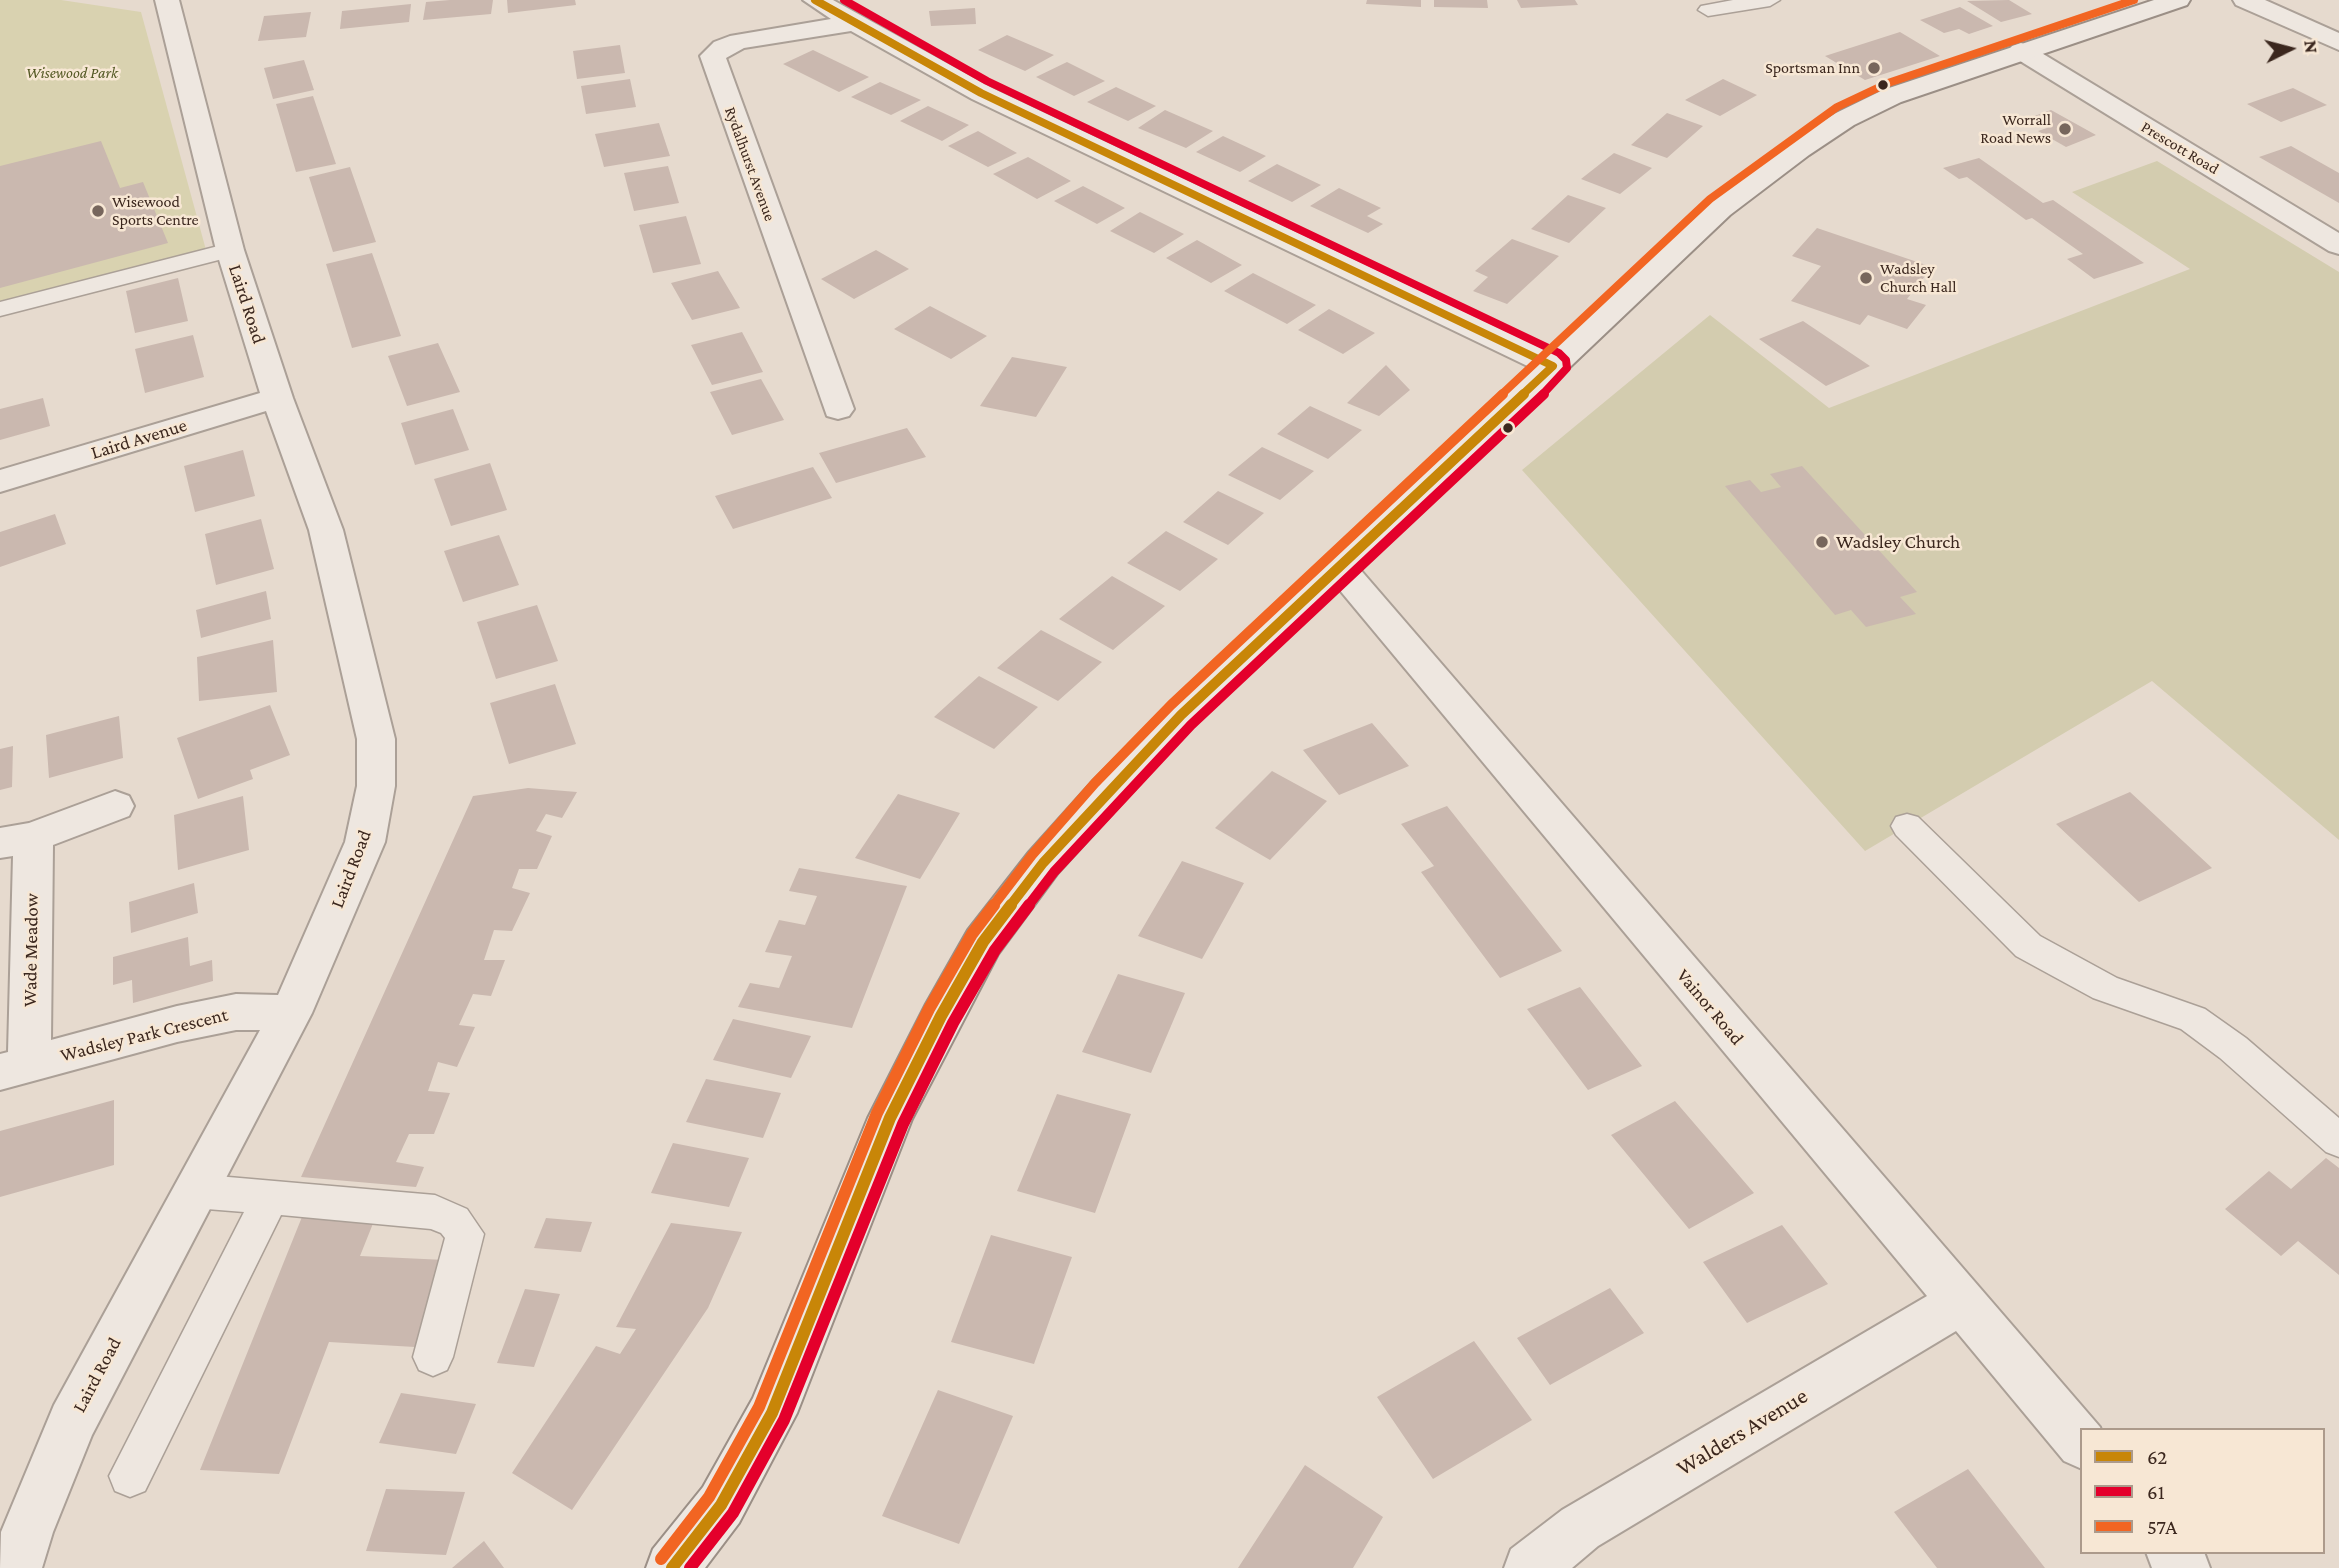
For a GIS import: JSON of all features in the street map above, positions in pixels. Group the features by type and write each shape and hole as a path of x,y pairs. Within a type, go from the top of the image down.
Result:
{"street":[{"name":"Laird Road","path":"16,1568 27,1532 72,1422 291,1013 365,842 376,786 376,739 326,530 277,398 230,250 167,0"},
{"path":"815,0 981,93 1553,366"},
{"path":"672,1568 721,1505 772,1413 890,1118 941,1016 983,942 1043,863 1105,793 1181,715 1720,209 1799,149 1845,119 1892,96 2021,51 2117,23 2178,0"},
{"path":"2245,0 2339,42"},
{"name":"Rydalhurst Avenue","path":"838,409 713,56 723,47 739,41 852,23"},
{"name":"Prescott Road","path":"2021,51 2339,245"},
{"name":"Laird Avenue","path":"0,481 277,398"},
{"name":"Vainor Road","path":"1340,568 1959,1303 2080,1442"},
{"name":"Wade Meadow","path":"15,1068 17,840 114,806"},
{"name":"Wadsley Park Crescent","path":"15,1068 177,1024 236,1012 291,1013"},
{"name":"Walders Avenue","path":"1530,1568 1580,1528 1959,1303"}],"lane":[{"path":"1708,10 1770,0"},
{"path":"0,309 230,250"},
{"path":"1907,826 2028,946 2105,989 2193,1019 2234,1048 2339,1141"},
{"path":"194,1191 435,1212 454,1221 464,1234 433,1357"},
{"path":"130,1476 270,1199"}],"green space":[{"name":"Wisewood Park","path":"0,0 61,0 141,12 209,261 0,315"}],"shaded area":[{"path":"2157,161 2339,272 2339,840 2152,681 1865,851 1522,470 1710,315 1829,408 2190,269 2072,192"}],"building":[{"path":"493,0 491,14 423,20 426,2"},
{"path":"507,0 575,0 576,5 508,13"},
{"path":"1367,0 1421,0 1421,7 1366,4"},
{"path":"1434,0 1487,0 1488,8 1434,7"},
{"path":"1517,0 1575,0 1578,5 1521,8"},
{"path":"2009,0 2032,14 2001,22 1967,1"},
{"path":"411,4 409,22 340,29 342,11"},
{"path":"1960,7 1993,26 1969,34 1959,29 1944,33 1920,20"},
{"path":"975,8 976,24 931,26 929,11"},
{"path":"311,12 306,37 258,41 264,16"},
{"name":"Sportsman Inn","path":"1900,32 1940,56 1865,80 1825,56"},
{"path":"1007,35 1054,55 1025,71 978,50"},
{"path":"620,45 625,73 577,79 573,51"},
{"path":"813,50 869,77 839,92 783,64"},
{"path":"304,60 314,90 273,99 264,68"},
{"path":"1067,62 1105,81 1074,96 1036,77"},
{"path":"630,79 636,107 586,114 581,86"},
{"path":"1723,79 1757,95 1720,116 1685,100"},
{"path":"880,82 921,100 891,115 851,97"},
{"path":"1116,87 1156,106 1128,121 1087,102"},
{"path":"2293,88 2327,105 2281,122 2247,104"},
{"path":"313,96 336,164 296,172 276,104"},
{"path":"928,106 969,125 942,141 900,121"},
{"path":"1165,110 1213,131 1186,148 1138,128"},
{"name":"Worrall Road News","path":"2051,110 2096,135 2066,147 2038,131 2047,128 2029,118"},
{"path":"1667,113 1703,126 1667,158 1631,145"},
{"path":"659,123 670,156 604,167 595,134"},
{"path":"978,131 1017,153 988,167 948,146"},
{"path":"1223,136 1266,156 1240,172 1196,152"},
{"name":"Wisewood Sports Centre","path":"101,141 120,188 143,182 168,243 0,288 0,166"},
{"path":"2291,146 2339,173 2339,203 2259,157"},
{"path":"1614,153 1652,168 1620,194 1581,179"},
{"path":"1028,157 1071,181 1037,199 993,174"},
{"path":"1979,158 2043,203 2053,200 2144,263 2094,279 2067,259 2083,254 2032,218 2026,220 1967,177 1959,179 1943,168"},
{"path":"1277,164 1321,185 1292,202 1248,181"},
{"path":"668,166 679,203 634,211 624,173"},
{"path":"350,167 376,242 333,252 309,177"},
{"path":"1083,186 1125,208 1097,224 1054,201"},
{"path":"1339,188 1381,208 1367,216 1383,224 1368,233 1310,206"},
{"path":"1568,195 1606,208 1569,243 1531,229"},
{"path":"1140,212 1184,234 1154,253 1110,231"},
{"path":"686,216 701,264 653,273 639,225"},
{"name":"Wadsley Church Hall","path":"1817,228 1932,267 1907,299 1926,305 1907,329 1868,315 1860,325 1791,301 1821,266 1792,256"},
{"path":"1512,239 1559,256 1507,304 1473,291 1488,277 1475,271"},
{"path":"1197,240 1242,265 1211,283 1166,258"},
{"path":"876,250 909,269 854,299 821,279"},
{"path":"372,253 401,336 352,348 326,264"},
{"path":"718,271 740,308 692,320 671,283"},
{"path":"1253,273 1316,305 1287,324 1224,291"},
{"path":"178,278 188,321 135,333 126,291"},
{"path":"930,306 987,336 951,359 894,329"},
{"path":"1329,309 1375,333 1343,354 1298,330"},
{"path":"1803,321 1870,366 1826,386 1759,339"},
{"path":"742,332 763,372 712,385 691,345"},
{"path":"193,335 204,377 145,393 135,349"},
{"path":"438,343 460,392 407,406 388,356"},
{"path":"1012,357 1067,367 1036,417 980,406"},
{"path":"1386,365 1410,390 1379,416 1347,403"},
{"path":"761,379 784,420 732,435 710,392"},
{"path":"43,398 50,426 0,440 0,409"},
{"path":"1310,406 1362,430 1328,459 1277,434"},
{"path":"453,409 469,450 415,465 401,423"},
{"path":"907,428 926,457 836,483 819,453"},
{"path":"1262,447 1314,471 1280,500 1228,475"},
{"path":"243,450 255,496 195,512 184,466"},
{"path":"490,463 507,510 451,526 434,479"},
{"name":"Wadsley Church","path":"1802,466 1917,592 1900,597 1916,614 1866,627 1851,610 1835,615 1725,486 1750,480 1761,492 1781,487 1770,474"},
{"path":"813,467 832,498 733,529 715,496"},
{"path":"1218,491 1264,513 1228,545 1183,522"},
{"path":"55,514 66,544 0,567 0,532"},
{"path":"261,519 274,569 216,585 205,534"},
{"path":"1166,531 1218,559 1180,591 1127,563"},
{"path":"499,535 519,585 463,602 444,551"},
{"path":"1112,576 1165,606 1113,650 1059,619"},
{"path":"266,591 271,619 201,638 196,610"},
{"path":"537,605 558,661 496,679 477,622"},
{"path":"1041,630 1102,662 1058,701 997,668"},
{"path":"273,640 277,692 199,701 197,657"},
{"path":"979,676 1038,707 994,749 934,717"},
{"path":"555,684 576,744 509,764 490,703"},
{"path":"270,705 290,755 250,770 253,779 198,799 177,738"},
{"path":"119,716 123,758 49,778 46,735"},
{"path":"1372,723 1409,766 1339,795 1303,750"},
{"path":"13,746 12,787 0,790 0,749"},
{"path":"1272,771 1327,801 1270,860 1215,828"},
{"path":"528,788 577,792 562,818 546,814 536,831 552,836 537,869 519,869 512,888 530,893 512,931 494,930 484,960 505,960 491,996 473,994 459,1025 475,1027 457,1067 438,1062 428,1091 450,1093 434,1134 409,1134 396,1162 424,1167 416,1187 301,1177 473,796"},
{"path":"2130,792 2212,868 2139,902 2056,824"},
{"path":"898,794 960,813 920,879 855,858"},
{"path":"243,796 249,850 178,870 174,815"},
{"path":"1447,806 1562,951 1500,978 1421,872 1434,866 1401,824"},
{"path":"1182,861 1244,883 1202,959 1138,936"},
{"path":"799,868 907,886 852,1028 738,1007 750,983 779,988 792,956 765,952 779,920 805,925 817,896 789,891"},
{"path":"194,883 198,913 131,933 129,902"},
{"path":"188,937 190,966 212,960 213,981 133,1003 132,980 113,985 113,957"},
{"path":"1118,974 1185,993 1151,1073 1082,1052"},
{"path":"1580,987 1642,1066 1588,1090 1527,1009"},
{"path":"733,1019 811,1036 791,1078 713,1060"},
{"path":"706,1079 781,1093 763,1138 686,1122"},
{"path":"1057,1094 1131,1114 1095,1213 1017,1191"},
{"path":"114,1100 114,1165 0,1197 0,1131"},
{"path":"1675,1101 1754,1193 1689,1229 1611,1135"},
{"path":"673,1143 749,1158 729,1207 651,1193"},
{"path":"2326,1158 2339,1168 2339,1275 2298,1241 2281,1256 2225,1209 2269,1171 2291,1189"},
{"path":"306,1207 378,1211 360,1256 445,1260 415,1347 329,1342 279,1474 200,1470"},
{"path":"546,1218 592,1222 581,1252 534,1248"},
{"path":"671,1223 742,1232 708,1308 572,1510 512,1473 596,1346 620,1354 636,1329 616,1327"},
{"path":"1782,1225 1828,1284 1747,1323 1703,1262"},
{"path":"991,1235 1072,1257 1034,1364 951,1342"},
{"path":"1610,1288 1644,1333 1550,1385 1517,1338"},
{"path":"525,1289 560,1294 534,1367 497,1363"},
{"path":"1474,1341 1532,1420 1433,1479 1377,1397"},
{"path":"938,1390 1013,1416 959,1544 882,1516"},
{"path":"401,1393 476,1404 456,1454 379,1443"},
{"path":"1305,1465 1383,1517 1353,1568 1238,1568"},
{"path":"1968,1469 2045,1568 1937,1568 1894,1512"},
{"path":"386,1489 465,1492 446,1555 366,1551"},
{"path":"484,1541 504,1568 452,1568"}],"transit line":[{"name":"62","path":"672,1568 721,1505 772,1413 890,1118 941,1016 983,942 1043,863 1181,715 1553,366 981,93 815,0"},
{"name":"61","path":"690,1568 733,1513 784,1420 903,1124 953,1023 995,950 1054,872 1191,725 1563,376 1567,368 1566,360 1559,353 987,81 844,0"},
{"name":"57A","path":"661,1559 709,1497 759,1407 877,1113 929,1009 972,934 1032,855 1095,783 1171,705 1710,199 1837,107 1888,83 2134,0"}],"place":[{"name":"Sportsman Inn","path":"1874,68"},
{"name":"Worrall Road News","path":"2065,129"},
{"name":"Wisewood Sports Centre","path":"98,211"},
{"name":"Wadsley Church Hall","path":"1866,278"},
{"name":"Wadsley Church","path":"1822,542"}]}
